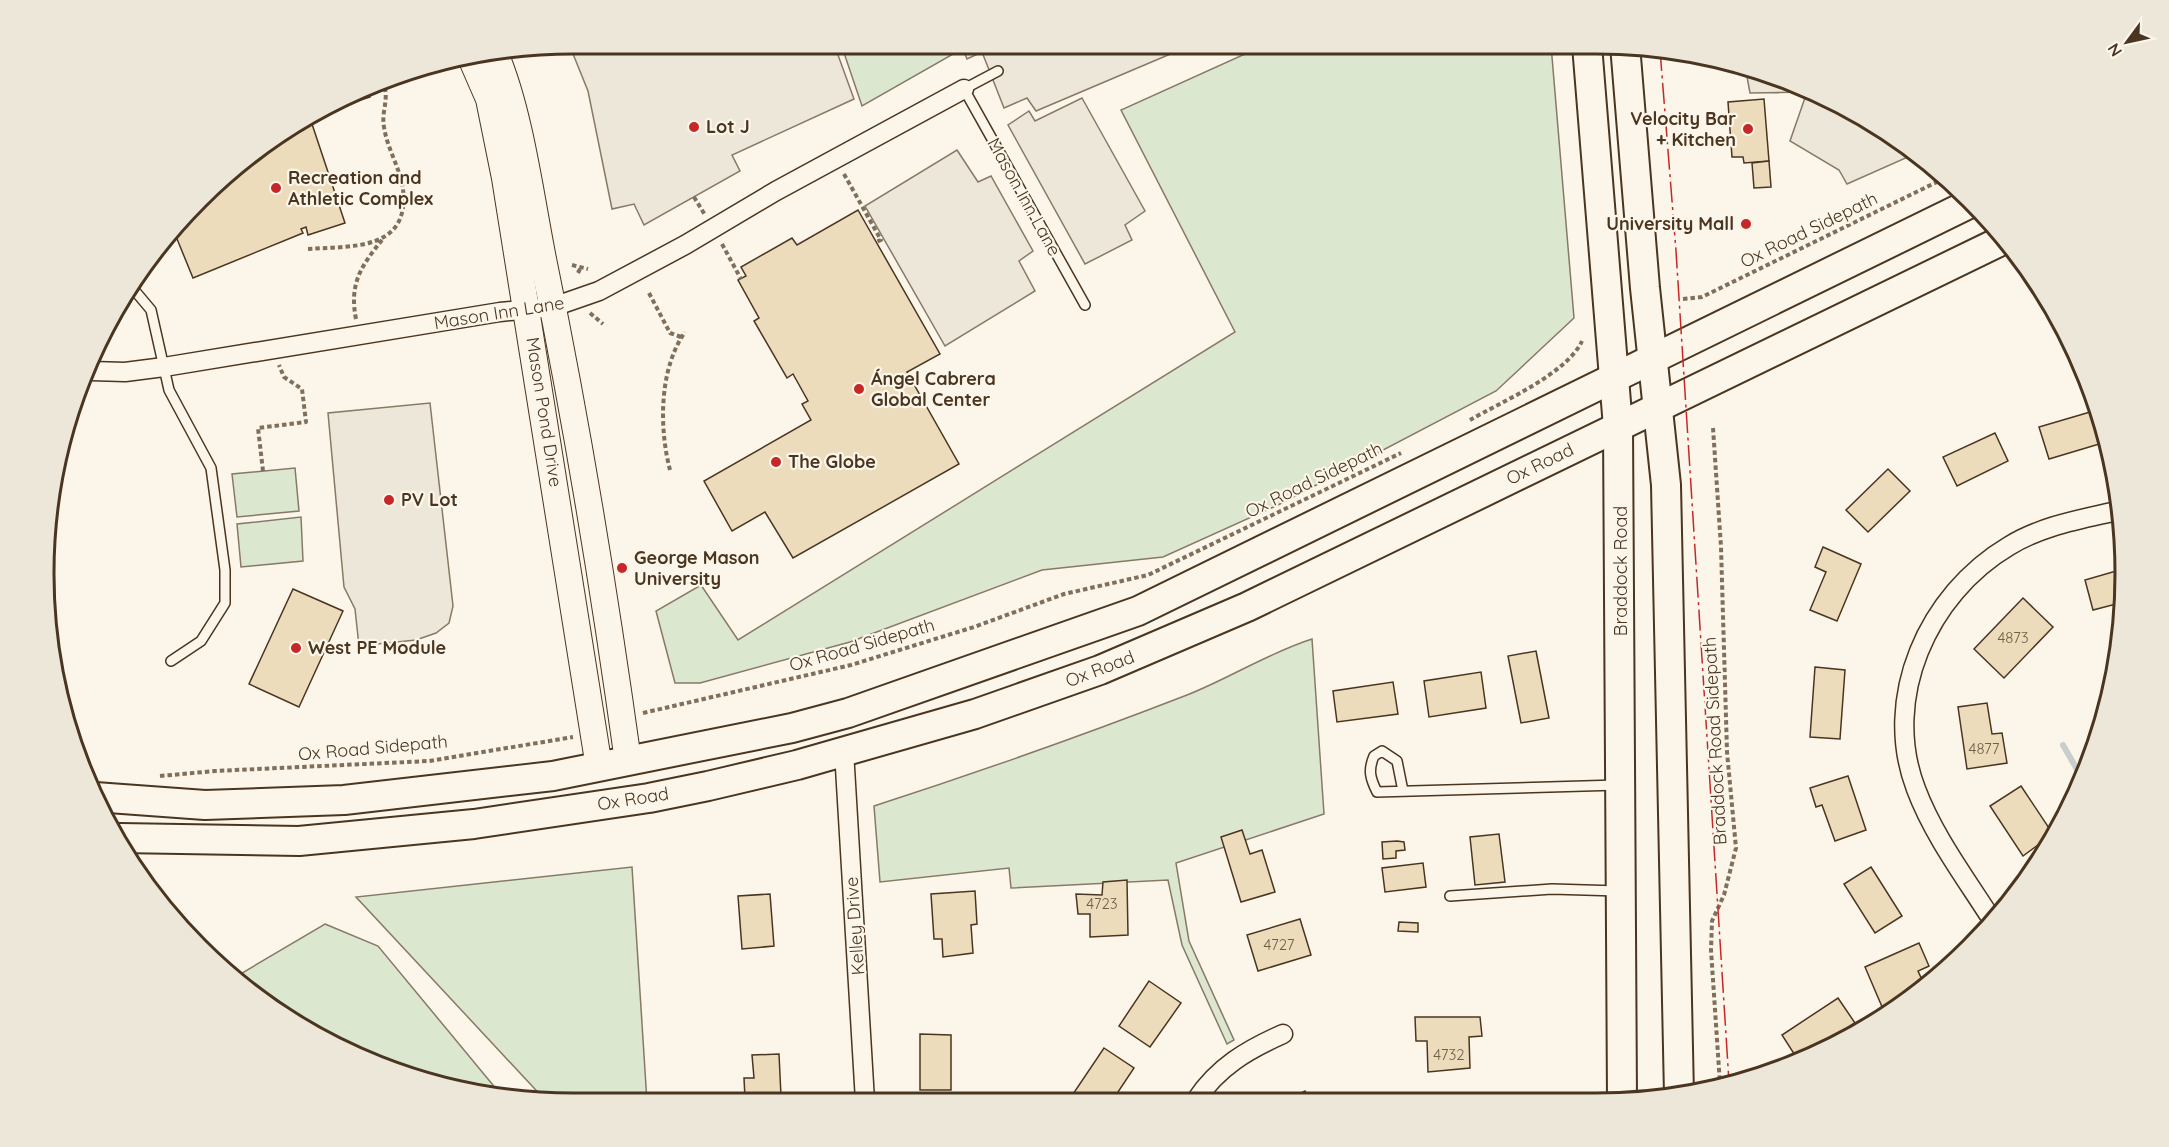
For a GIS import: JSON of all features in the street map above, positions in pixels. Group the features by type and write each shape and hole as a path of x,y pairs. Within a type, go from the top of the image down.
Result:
{"main road":[{"name":"Braddock Road","path":"1588,54 1618,427 1622,1092"},
{"path":"1626,55 1645,288 1666,484 1679,1086"},
{"name":"Ox Road","path":"106,798 205,805 344,800 553,776 792,728 848,713 1138,611 1613,376 1964,207"},
{"name":"Ox Road","path":"127,838 299,841 474,824 649,798 708,786 975,714 1100,670 1190,633 1996,243"},
{"path":"792,728 812,732 844,751 855,729 869,716 916,689"}],"street":[{"name":"Mason Pond Drive","path":"497,60 505,78 574,417 628,762"},
{"name":"Mason Pond Drive","path":"474,64 489,99 527,309 599,767"},
{"name":"Mason Inn Lane","path":"96,371 125,372 164,367 527,309 553,307 599,291 650,265 776,191 964,89"},
{"path":"1988,913 1928,816 1915,788 1905,741 1905,705 1911,674 1922,643 1948,598 1987,560 2037,531 2112,512"},
{"name":"Kelley Drive","path":"844,751 865,1093"},
{"path":"1201,1093 1214,1076 1229,1063 1283,1034"}],"lane":[{"name":"Mason Inn Lane","path":"998,71 964,89 1085,305"},
{"path":"137,293 151,310 169,390 211,468 225,570 225,603 201,641 171,661"},
{"path":"1403,791 1397,761 1382,751 1374,756 1370,767 1371,780 1377,792 1621,785"},
{"path":"1450,896 1552,889 1620,891"}],"path":[{"path":"308,249 349,246 383,239 389,236 402,217 403,188 384,126 388,94 386,90"},
{"path":"841,168 880,240 876,242"},
{"name":"Ox Road Sidepath","path":"1683,299 1702,297 1937,182"},
{"path":"694,197 706,218"},
{"path":"718,238 741,279"},
{"path":"361,336 353,305 353,288 357,273 383,239"},
{"path":"572,265 588,268"},
{"path":"578,273 581,267"},
{"path":"649,293 670,333 681,338"},
{"path":"590,313 603,324"},
{"path":"670,470 663,430 664,399 669,370 685,332"},
{"path":"1463,424 1556,370 1577,353 1582,341"},
{"path":"263,471 258,428 306,422 302,389 284,376 270,350"},
{"name":"Braddock Road Sidepath","path":"1713,428 1721,547 1727,752 1736,848 1724,895 1712,921 1711,950 1720,1078"},
{"name":"Ox Road Sidepath","path":"622,721 656,708 851,665 974,627 1064,594 1148,575 1404,452"},
{"name":"Ox Road Sidepath","path":"149,777 215,771 429,761 570,738 595,731"}],"green space":[{"path":"844,54 953,54 862,106"},
{"path":"1245,54 1552,54 1574,318 1496,391 1278,505 1163,557 1042,570 850,642 700,683 675,683 656,611 701,585 738,640 1235,332 1121,110"},
{"path":"295,468 299,511 237,517 232,474"},
{"path":"301,517 303,561 241,567 237,524"},
{"path":"1312,639 1324,814 1176,863 1189,941 1234,1040 1227,1044 1182,945 1168,880 1011,888 1009,868 880,882 874,806 1031,753 1148,710"},
{"path":"632,867 646,1093 537,1092 356,897"},
{"path":"325,924 378,946 495,1087 439,1075 375,1053 314,1023 257,986 242,973"}],"shaded area":[{"name":"Lot J","path":"573,54 838,54 854,99 732,155 740,171 644,225 634,204 612,209 588,91"},
{"path":"965,54 978,54 967,59"},
{"path":"983,54 1170,54 1036,111 1027,98 1004,108"},
{"path":"1747,77 1789,92 1750,93"},
{"path":"1082,98 1145,211 1125,225 1132,240 1085,264 1008,125 1029,111 1035,121"},
{"path":"1805,99 1855,124 1907,157 1847,184 1839,170 1790,141"},
{"path":"957,150 978,182 991,176 1033,251 1019,261 1035,291 945,346 865,206"},
{"name":"PV Lot","path":"430,403 453,606 449,623 436,633 416,640 359,646 355,609 344,587 328,413"}],"building":[{"name":"Velocity Bar + Kitchen","path":"1764,99 1769,161 1744,163 1743,157 1732,157 1728,102"},
{"name":"Recreation and Athletic Complex","path":"312,125 345,223 308,235 306,227 301,229 303,233 193,278 177,238 206,206 257,161"},
{"path":"1769,161 1771,187 1754,188 1752,163"},
{"name":"Ángel Cabrera Global Center","path":"858,210 940,354 907,372 959,464 793,558 765,512 732,531 704,481 811,420 802,404 808,401 793,374 787,378 754,321 759,318 738,280 746,276 741,267 792,238 797,245"},
{"path":"2089,412 2098,444 2049,459 2039,427"},
{"path":"1995,433 2008,461 1957,486 1943,457"},
{"path":"1888,469 1910,491 1868,532 1846,510"},
{"path":"1823,547 1861,564 1837,621 1810,610 1826,572 1815,567"},
{"path":"2115,571 2114,605 2093,610 2085,580"},
{"name":"West PE Module","path":"293,589 343,611 299,707 249,684"},
{"path":"2023,598 2053,627 2004,678 1974,649"},
{"path":"1536,651 1549,718 1521,723 1508,656"},
{"path":"1815,667 1845,670 1840,739 1810,737"},
{"path":"1481,672 1486,708 1429,717 1424,681"},
{"path":"1393,682 1398,714 1337,722 1333,691"},
{"path":"1987,703 1992,734 2002,733 2007,763 1967,769 1958,707"},
{"path":"1848,776 1866,830 1835,841 1822,805 1816,807 1810,788"},
{"path":"2021,786 2048,827 2037,846 2023,856 1990,806"},
{"path":"1242,830 1250,854 1262,850 1275,892 1241,902 1221,837"},
{"path":"1499,834 1505,882 1475,885 1470,837"},
{"path":"1382,842 1404,842 1405,850 1396,851 1396,858 1383,859"},
{"path":"1423,863 1426,887 1385,892 1382,868"},
{"path":"1871,867 1902,916 1875,933 1844,884"},
{"path":"1127,880 1128,935 1090,937 1090,914 1078,914 1076,894 1102,895 1103,882"},
{"path":"975,891 977,924 971,925 973,953 943,957 942,939 934,939 931,894"},
{"path":"770,894 774,946 742,949 738,896"},
{"path":"1300,919 1311,955 1258,971 1247,935"},
{"path":"1399,922 1418,923 1418,932 1398,931"},
{"path":"1919,943 1929,966 1918,971 1921,978 1882,1006 1865,967"},
{"path":"1149,981 1181,1003 1150,1047 1119,1026"},
{"path":"1838,998 1855,1023 1794,1053 1782,1035"},
{"path":"1415,1017 1480,1017 1482,1036 1469,1037 1470,1068 1428,1072 1427,1041 1416,1041"},
{"path":"920,1034 951,1035 951,1090 920,1090"},
{"path":"1104,1048 1134,1068 1117,1093 1074,1093"},
{"path":"779,1054 781,1093 745,1093 744,1078 754,1078 752,1055"}],"waterway":[{"path":"2063,745 2076,768"}],"power":[{"path":"1661,58 1676,251 1729,1075"}],"place":[{"name":"Lot J","path":"694,127"},
{"name":"Velocity Bar + Kitchen","path":"1748,129"},
{"name":"Recreation and Athletic Complex","path":"276,188"},
{"name":"University Mall","path":"1746,224"},
{"name":"Ángel Cabrera Global Center","path":"859,389"},
{"name":"The Globe","path":"776,462"},
{"name":"PV Lot","path":"389,500"},
{"name":"George Mason University","path":"622,568"},
{"name":"West PE Module","path":"296,648"}]}
